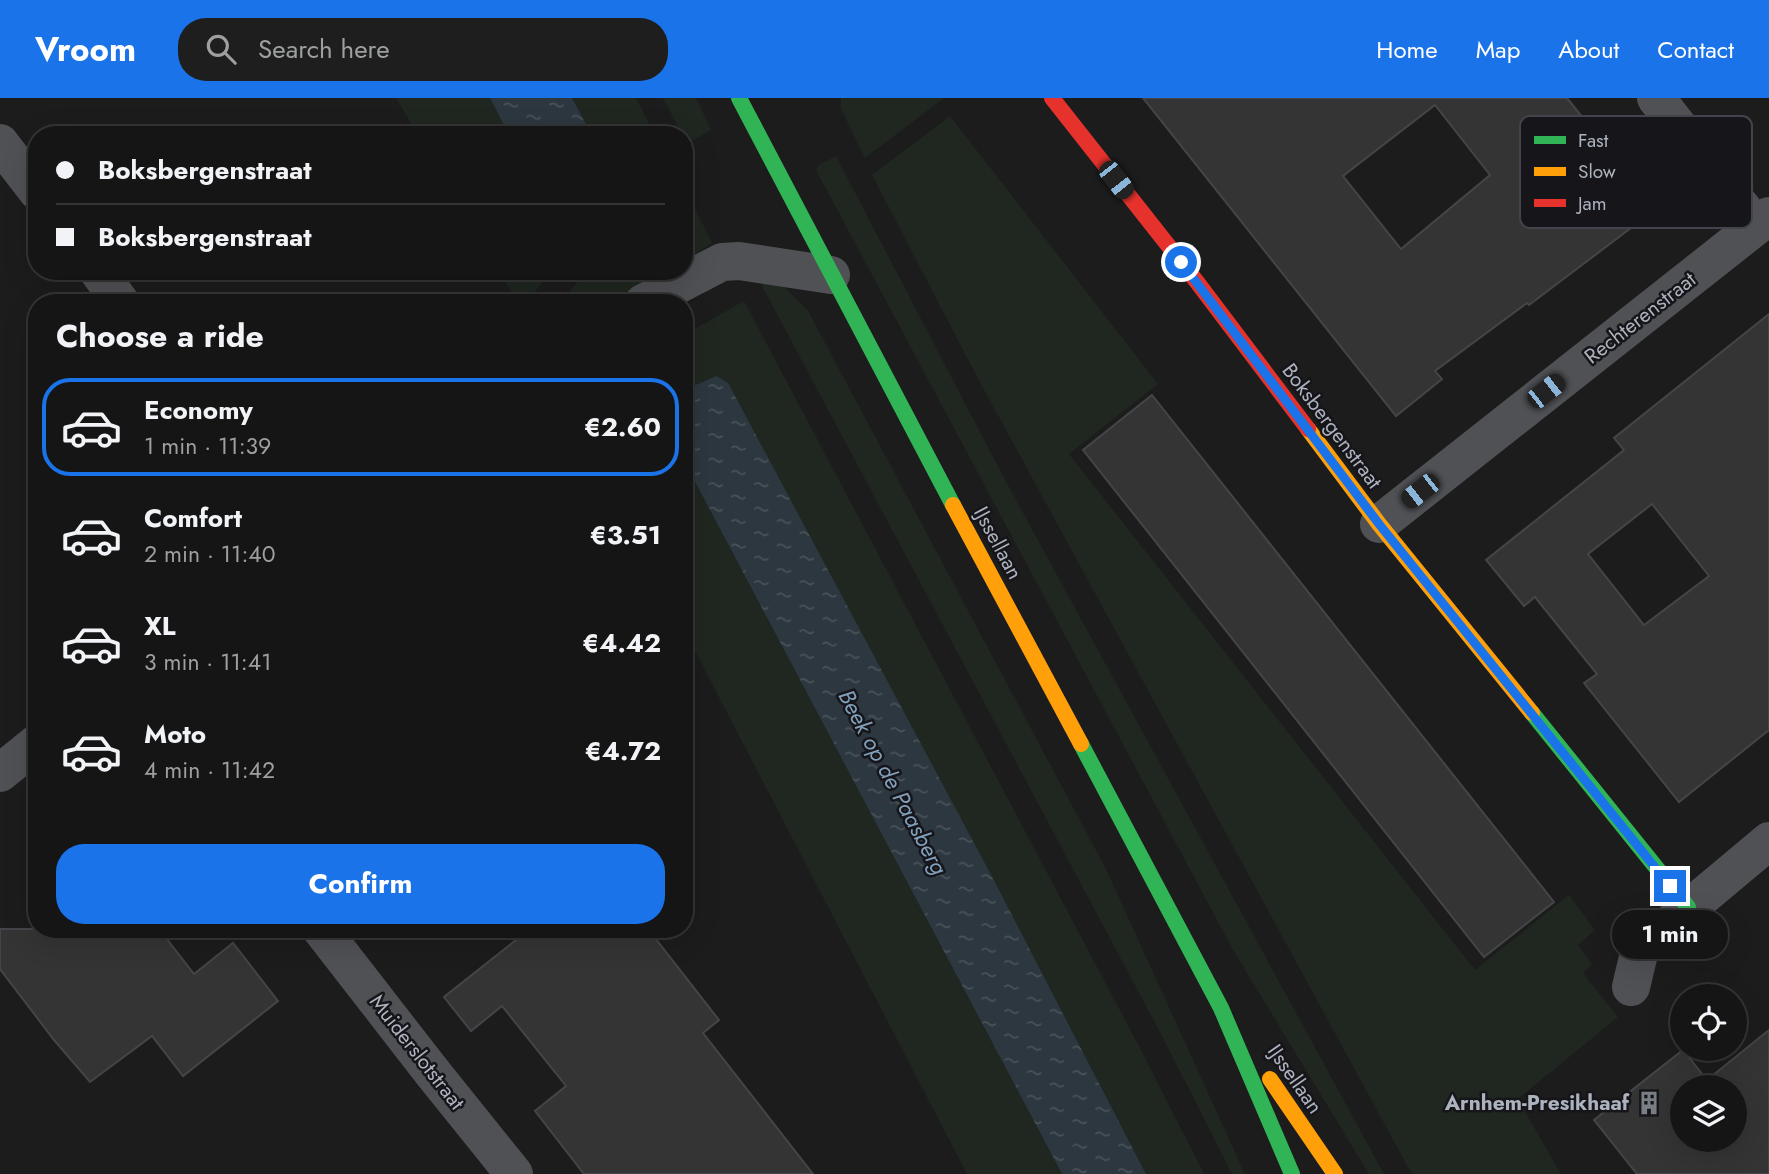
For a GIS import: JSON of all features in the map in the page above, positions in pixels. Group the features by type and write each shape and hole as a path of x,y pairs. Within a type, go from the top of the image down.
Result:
{"main road":[{"name":"IJssellaan","path":"739,98 1221,1008 1292,1174"},
{"name":"Boksbergenstraat","path":"1052,98 1197,282 1379,524 1688,907"},
{"name":"IJssellaan","path":"1221,1008 1335,1174"}],"street":[{"path":"1656,98 1672,116"},
{"path":"0,143 28,179"},
{"name":"Rechterenstraat","path":"1379,524 1763,221"},
{"path":"693,275 722,262 739,261 831,275"},
{"path":"659,294 684,280"},
{"path":"0,772 28,750"},
{"path":"1631,987 1640,949 1769,841"},
{"name":"Muiderslotstraat","path":"328,938 514,1174"}],"shaded area":[{"path":"396,98 490,98 504,126 413,126"},
{"path":"572,98 636,98 650,126 585,126"},
{"path":"663,98 696,98 711,130 693,140 693,126 678,126"},
{"path":"841,98 944,98 865,158 841,109"},
{"path":"950,116 1158,384 1069,454 1475,970 1569,895 1595,930 1578,945 1592,964 1583,973 1618,1017 1518,1099 1561,1174 1412,1174 1409,1169 976,375 872,175"},
{"path":"836,156 1003,476 1384,1174 1369,1174 1233,950 816,170 819,165"},
{"path":"693,205 712,243 693,255"},
{"path":"504,280 546,280 532,294 513,294"},
{"path":"580,280 651,280 627,294 567,294"},
{"path":"768,280 784,287 807,309 1106,869 1245,1174 1232,1174 1162,1036 762,286 763,282"},
{"path":"744,301 1140,1048 1204,1174 1146,1174 998,888 716,376 693,386 693,330"},
{"path":"693,478 1062,1174 967,1174 693,647"}],"water":[{"path":"490,98 572,98 587,126 504,126"},
{"name":"Beek op de Paasberg","path":"716,376 728,383 998,888 1146,1174 1062,1174 693,478 693,386"}],"building":[{"path":"1143,98 1567,98 1581,116 1520,116 1520,228 1631,228 1529,305 1527,303 1435,371 1442,379 1396,416","holes":["1435,105 1490,175 1401,249 1343,176"]},
{"path":"1769,314 1769,730 1679,802 1584,683 1597,674 1535,597 1524,606 1486,560 1624,450 1614,438","holes":["1652,504 1709,576 1644,625 1588,554"]},
{"path":"1152,395 1554,902 1484,957 1083,450"},
{"path":"0,929 28,929 28,938 166,938 194,974 233,943 278,1001 183,1076 152,1036 90,1082 0,969"},
{"path":"519,938 655,938 719,1020 703,1033 813,1174 584,1174 535,1111 566,1086 502,1006 471,1031 444,997"},
{"name":"Arnhem-Presikhaaf","path":"1769,1030 1769,1174 1637,1174 1594,1120 1670,1060 1692,1061 1703,1075 1670,1075 1670,1152 1747,1152 1747,1075 1713,1075 1731,1061 1747,1061 1747,1048"}],"traffic: fast":[{"path":"739,98 953,505"},
{"path":"1532,713 1688,907"},
{"path":"1081,744 1221,1008 1292,1174"}],"traffic: slow":[{"path":"1308,429 1379,524 1532,713"},
{"path":"953,505 1081,744"},
{"path":"1270,1079 1335,1174"}],"traffic: jam":[{"path":"1052,98 1197,282 1308,429"}],"place":[{"name":"Arnhem-Presikhaaf","path":"1649,1103"}],"route":[{"path":"1181,262 1379,524 1670,886"}]}
